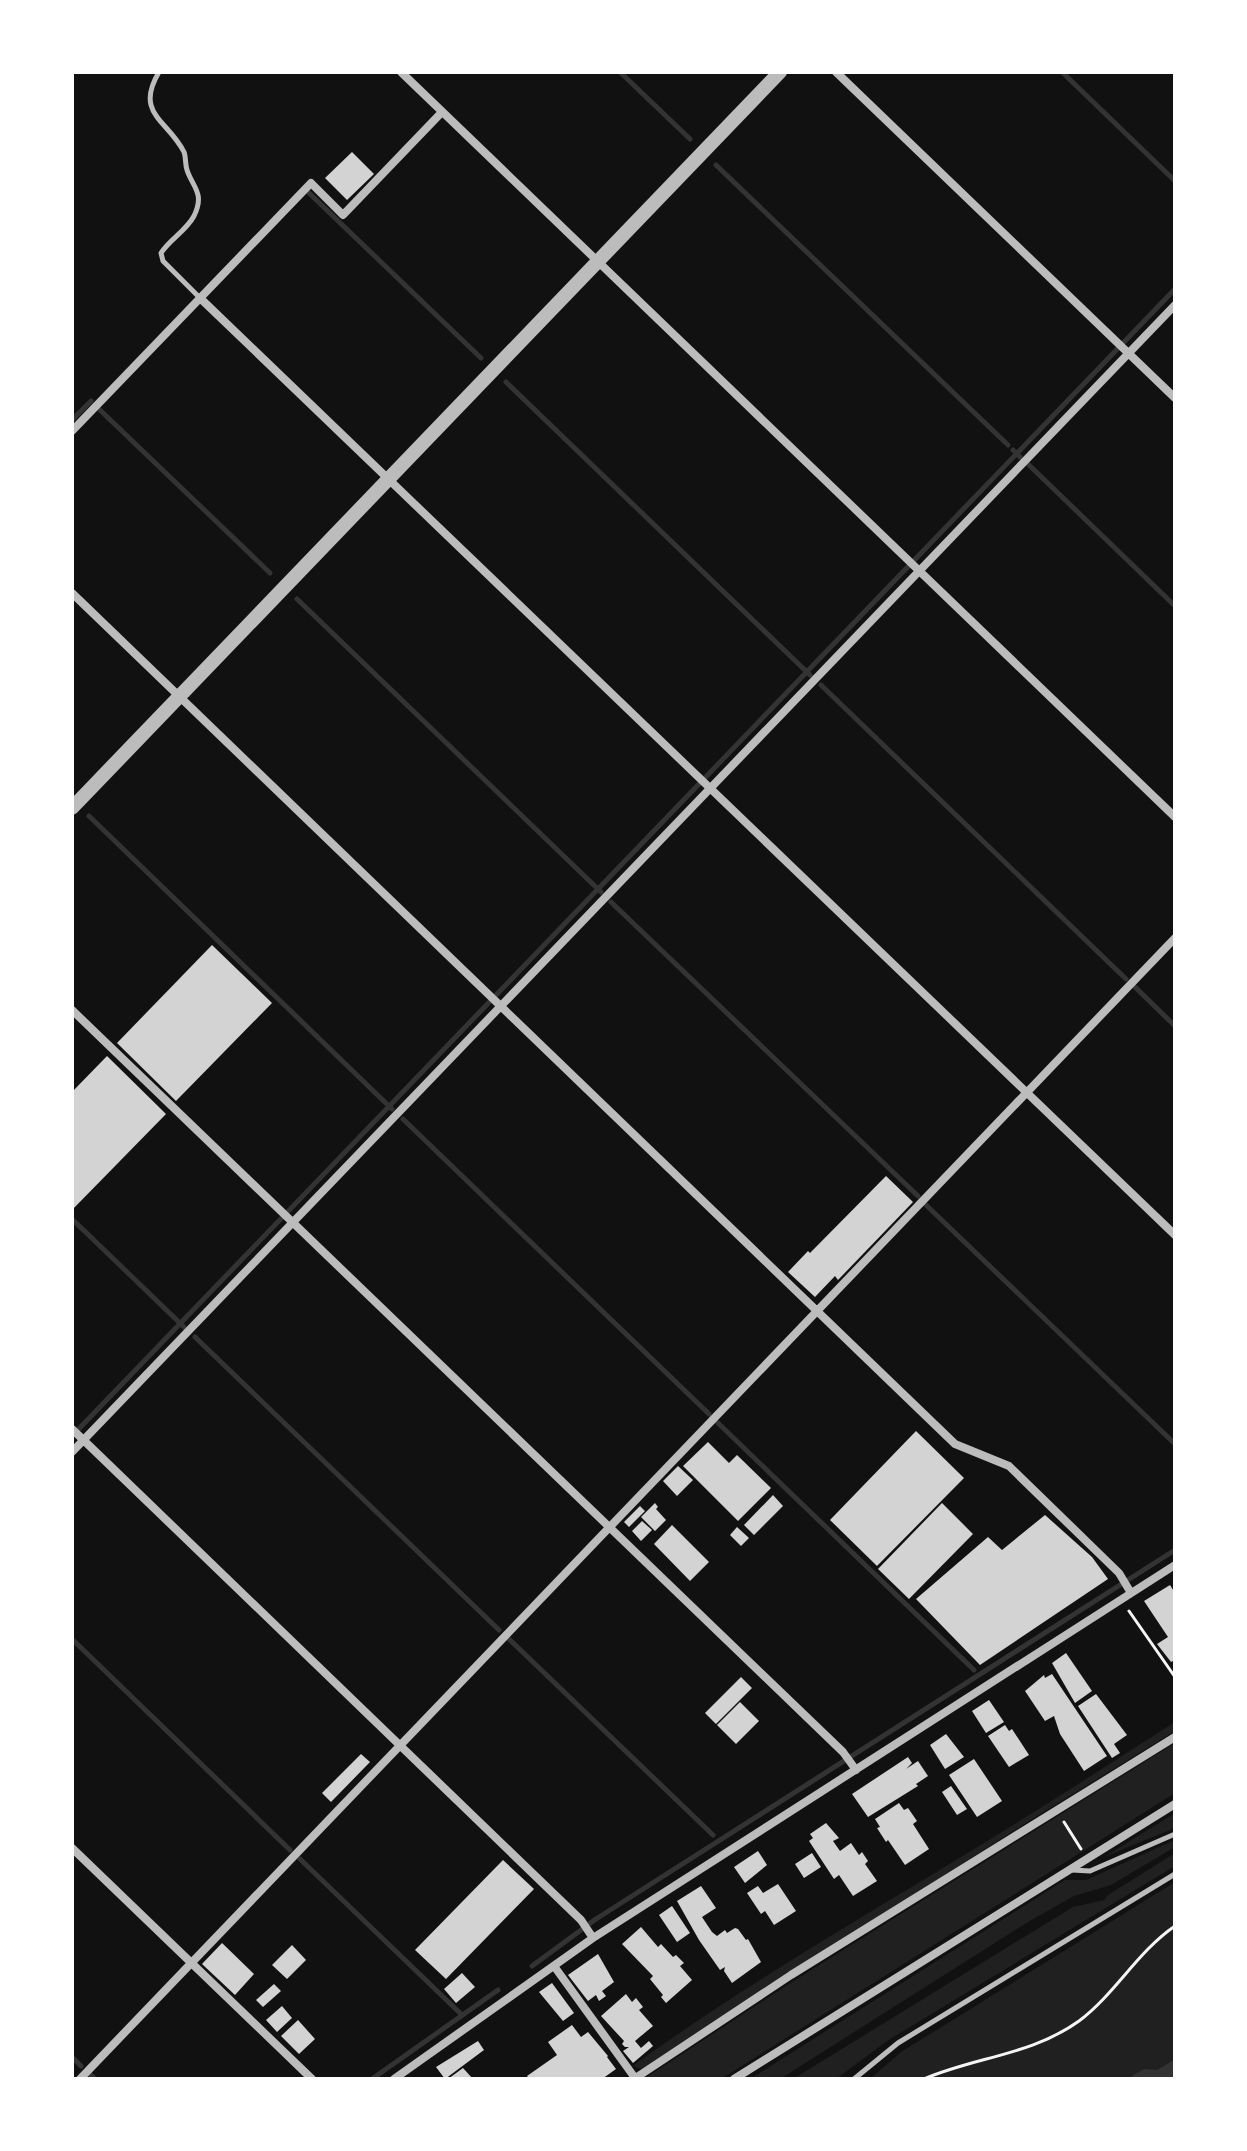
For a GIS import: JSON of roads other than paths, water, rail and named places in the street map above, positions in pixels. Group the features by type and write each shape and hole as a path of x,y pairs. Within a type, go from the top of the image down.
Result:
{"street":[{"path":"401,72 1175,817"},
{"path":"72,808 780,72"},
{"path":"836,72 1175,398"},
{"path":"72,431 311,183 343,215 442,112"},
{"path":"200,298 1175,1235"},
{"path":"72,1452 1175,305"},
{"path":"72,593 955,1444 1009,1466 1122,1577 1130,1591"},
{"path":"80,2079 1175,938"},
{"path":"72,1010 843,1752 854,1768"},
{"path":"72,1429 581,1920 592,1936"},
{"path":"394,2079 592,1936 1175,1565"},
{"path":"554,1966 635,2079 791,1975 1175,1737"},
{"path":"734,2079 1175,1804"},
{"path":"72,1848 312,2079"}],"lane":[{"path":"159,72 150,97 152,111 184,153 187,170 198,187 194,216 161,253 163,261 200,298"},
{"path":"1070,1870 1090,1871 1175,1834"},
{"path":"854,2079 898,2043 1175,1874"}],"waterway":[{"path":"620,72 690,139"},
{"path":"1062,72 1175,181"},
{"path":"716,165 1008,445"},
{"path":"309,193 481,358"},
{"path":"72,1436 1175,289"},
{"path":"506,382 810,675"},
{"path":"72,420 91,401"},
{"path":"100,410 270,573"},
{"path":"1013,450 1020,457"},
{"path":"1029,465 1175,606"},
{"path":"297,599 601,892"},
{"path":"821,685 1126,979"},
{"path":"89,816 392,1109"},
{"path":"611,902 918,1196"},
{"path":"1135,987 1175,1026"},
{"path":"403,1119 709,1414"},
{"path":"926,1205 1175,1444"},
{"path":"72,1219 184,1327"},
{"path":"195,1337 499,1630"},
{"path":"718,1423 974,1670"},
{"path":"532,1966 596,1919 1175,1550"},
{"path":"72,1639 290,1850"},
{"path":"509,1639 713,1835"},
{"path":"300,1859 462,2015"},
{"path":"372,2079 498,1990"},
{"path":"72,2057 81,2066"},
{"path":"91,2075 95,2079"}]}
